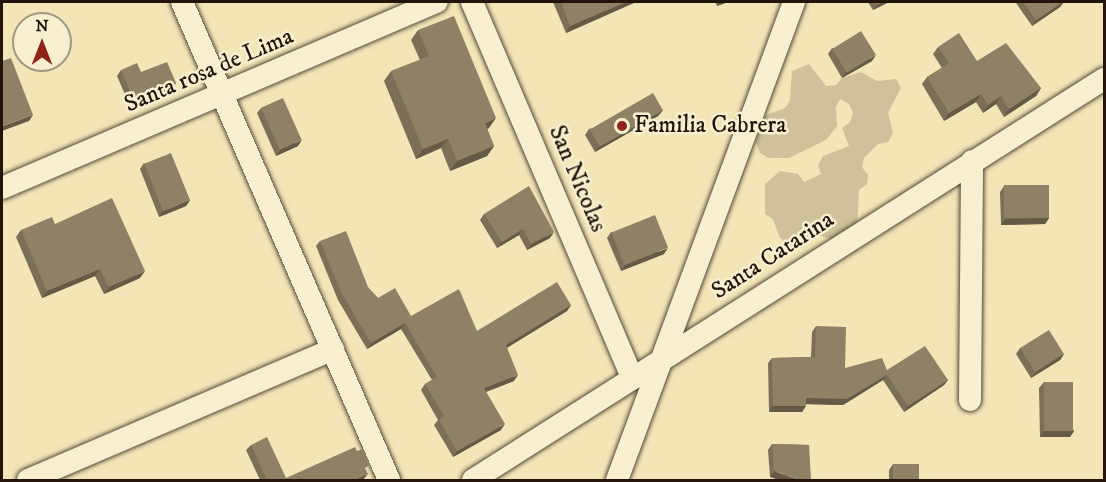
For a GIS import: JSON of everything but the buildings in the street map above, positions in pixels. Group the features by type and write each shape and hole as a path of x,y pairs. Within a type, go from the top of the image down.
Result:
{"street":[{"path":"182,2 389,480"},
{"name":"Santa rosa de Lima","path":"2,188 437,2"},
{"name":"San Nicolas","path":"472,2 632,378"},
{"path":"617,480 794,2"},
{"name":"Santa Catarina","path":"473,480 1104,79"},
{"path":"970,400 972,161"},
{"path":"28,480 333,349"}],"shaded area":[{"path":"809,64 826,86 836,85 842,78 861,72 877,81 896,79 901,88 888,113 893,133 888,142 878,144 864,158 862,167 868,175 867,184 859,190 857,227 836,240 817,235 802,248 792,248 780,238 773,219 765,214 765,184 780,171 798,174 804,182 821,174 818,165 823,156 849,146 842,128 850,122 853,113 849,104 840,99 836,107 837,126 826,140 789,158 769,158 760,153 756,143 761,124 766,115 785,108 790,100 792,71"}],"place":[{"name":"Familia Cabrera","path":"622,126"}]}
